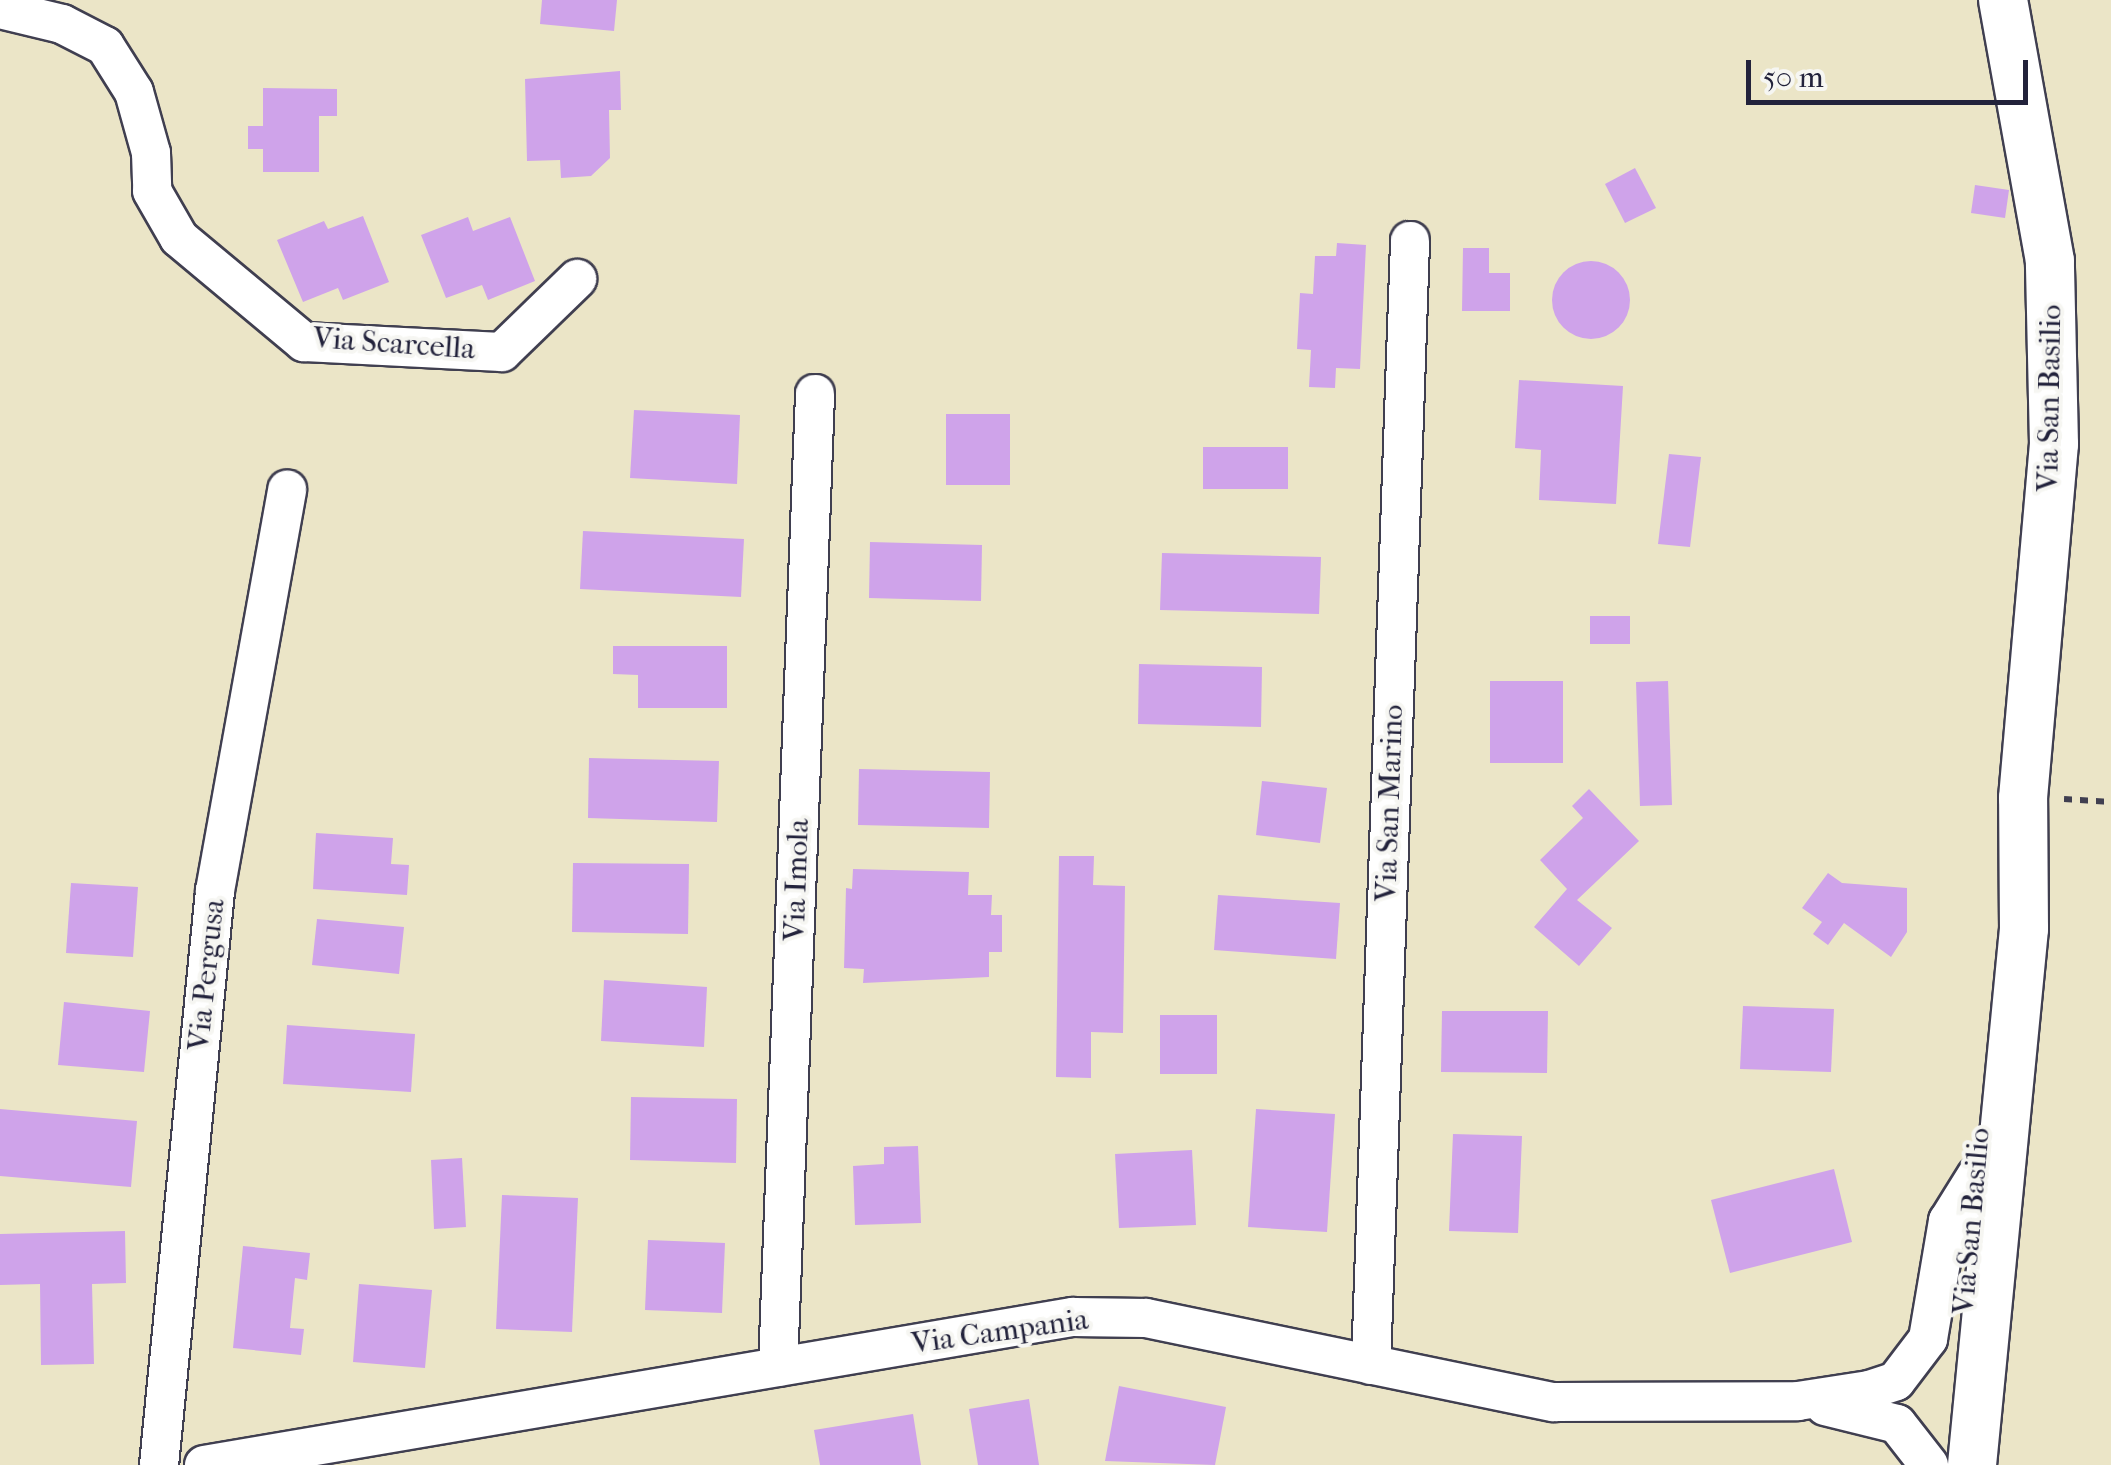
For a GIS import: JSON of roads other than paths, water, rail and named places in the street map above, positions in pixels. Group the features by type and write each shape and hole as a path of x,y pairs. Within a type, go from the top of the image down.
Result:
{"street":[{"name":"Via San Basilio","path":"1972,1465 2024,928 2023,798 2054,444 2050,262 2002,0"},
{"name":"Via Scarcella","path":"0,9 62,24 106,46 134,92 151,153 152,191 179,238 304,342 502,352 577,279"},
{"name":"Via San Marino","path":"1371,1365 1410,242"},
{"name":"Via Imola","path":"778,1366 815,394"},
{"name":"Via Pergusa","path":"158,1465 214,891 287,488"},
{"name":"Via San Basilio","path":"1948,1465 2000,920 2023,798"},
{"path":"1798,1401 1882,1386 1917,1360 1938,1298 1948,1222 1976,1176"},
{"name":"Via Campania","path":"204,1465 1073,1317 1146,1318 1552,1402 1798,1401"},
{"path":"1798,1401 1897,1424 1929,1465"}]}
